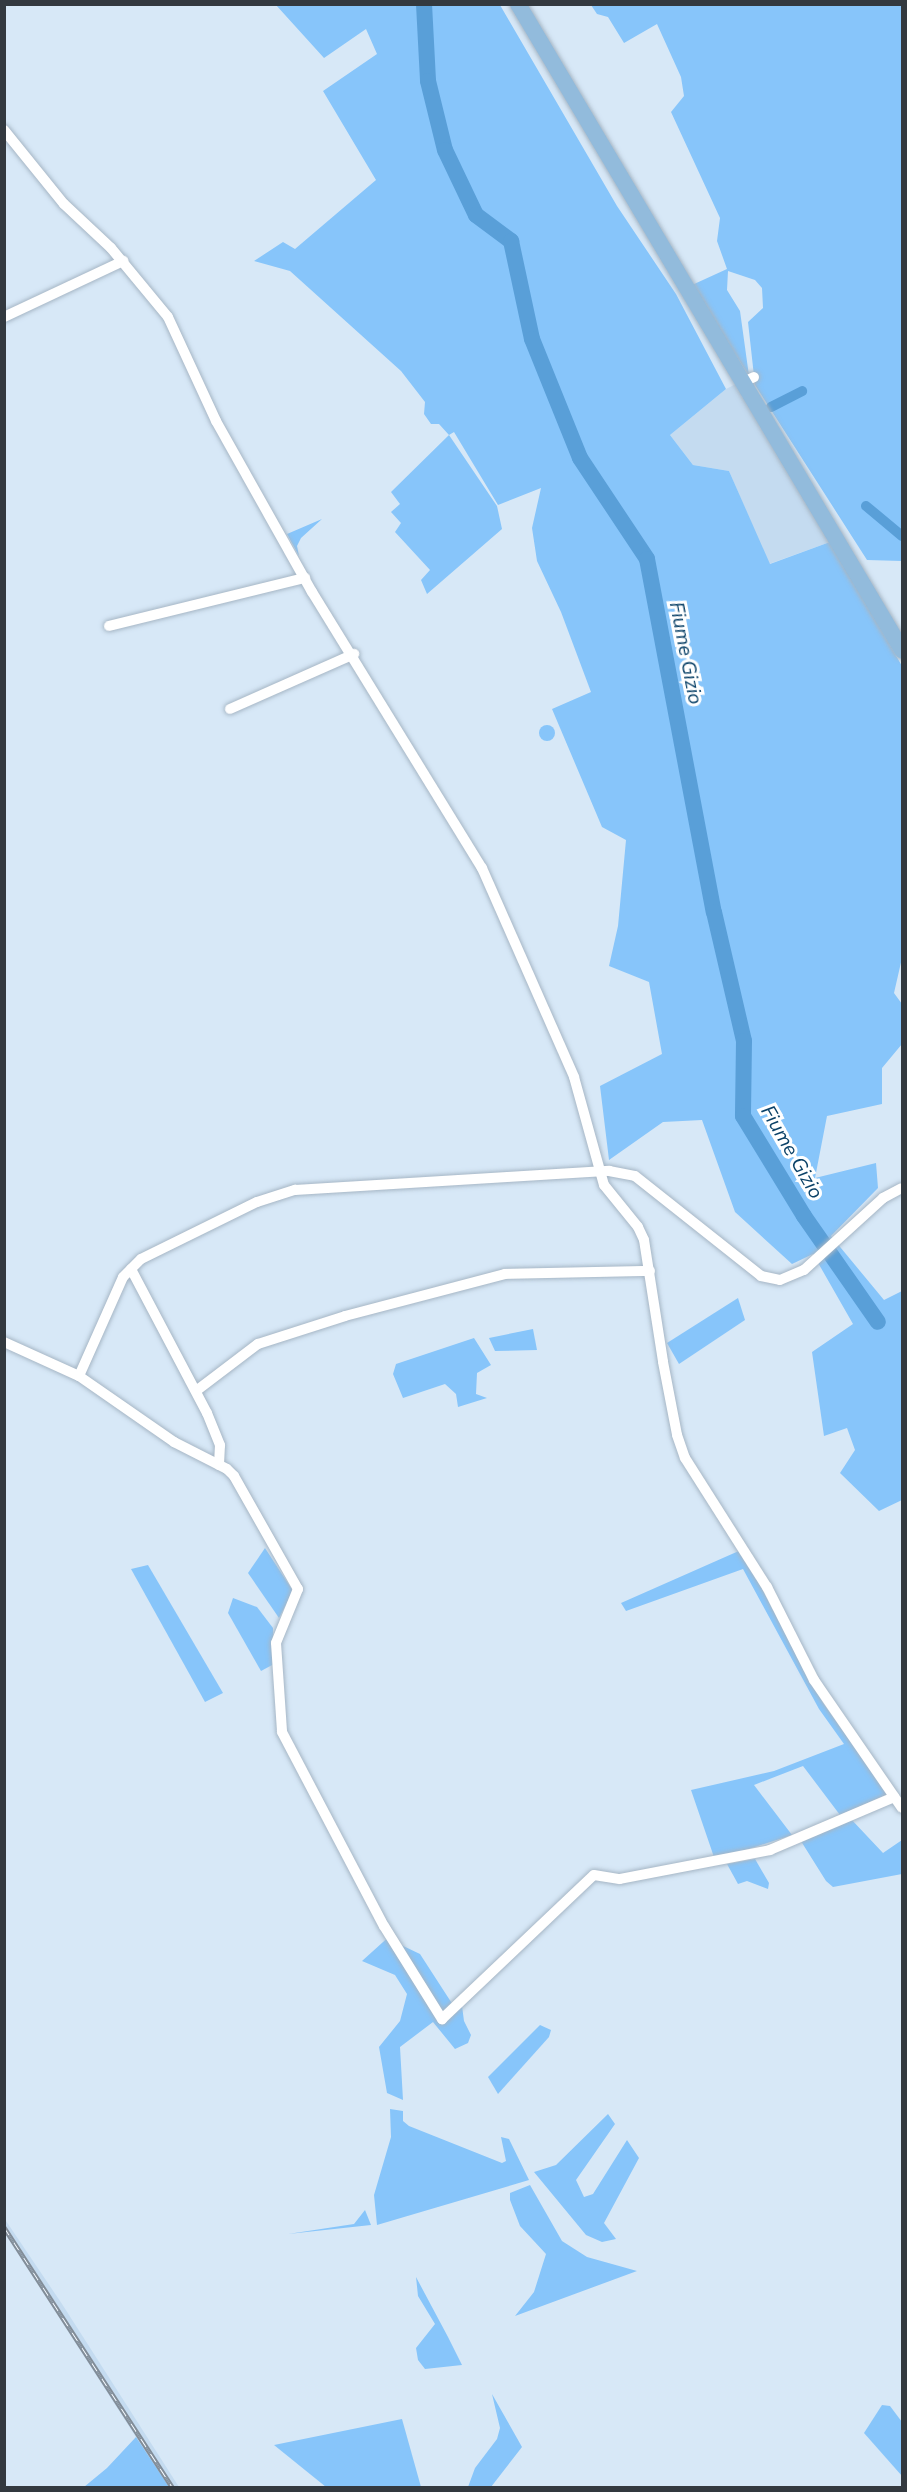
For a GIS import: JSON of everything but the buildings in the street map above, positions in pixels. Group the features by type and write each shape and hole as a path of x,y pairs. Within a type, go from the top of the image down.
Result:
{"main road":[{"path":"518,4 749,380 903,650"}],"street":[{"path":"4,130 64,204 123,261 168,317 216,422 305,578 354,654 381,707 482,868 517,942 574,1077 600,1172 611,1197 638,1227 650,1271 663,1362 677,1435 686,1458 767,1587 814,1680 903,1808"},
{"path":"4,317 123,261"},
{"path":"109,626 305,578"},
{"path":"230,709 354,654"},
{"path":"79,1376 117,1290 130,1269 185,1236 257,1202 295,1190 600,1172 635,1176 761,1276 789,1278 834,1245 883,1198 903,1188"},
{"path":"130,1269 196,1391 220,1445 219,1465"},
{"path":"196,1391 258,1344 345,1316 505,1274 650,1271"},
{"path":"4,1342 79,1376 174,1442 219,1465 234,1476 298,1589 276,1643 282,1732 384,1926 441,2019 594,1875 620,1879 770,1850 894,1797"}],"shaded area":[{"path":"276,5 500,5 617,206 676,294 726,389 670,435 693,465 729,471 770,564 830,542 902,666 902,958 894,993 902,1004 902,1044 882,1068 882,1104 827,1116 815,1178 876,1163 878,1188 831,1236 884,1300 902,1291 902,1500 879,1511 840,1473 855,1450 847,1428 824,1436 812,1352 853,1324 813,1254 792,1264 735,1212 702,1120 663,1122 609,1160 600,1086 662,1054 649,982 609,966 618,926 626,840 602,827 552,709 591,692 561,612 537,561 532,528 541,488 498,505 454,432 449,435 439,424 431,424 424,414 425,402 401,371 290,271 254,261 283,242 295,249 376,180 323,91 377,54 366,29 324,58"},
{"path":"591,5 902,5 902,561 867,560 755,385 748,322 763,308 762,288 755,280 728,271 727,290 740,311 749,376 692,285 727,269 717,241 720,218 671,112 684,96 681,77 657,24 624,43 608,17 597,14"},
{"path":"738,383 830,542 769,564 729,471 693,465 670,435 726,389"},
{"path":"449,435 497,506 502,529 427,594 421,580 430,570 395,532 401,523 391,512 400,504 391,492"},
{"path":"322,519 301,538 297,546 299,556 287,534"},
{"path":"547,725 555,733 547,741 539,733"},
{"path":"738,1298 745,1320 679,1364 667,1343"},
{"path":"533,1329 537,1350 495,1351 489,1338"},
{"path":"474,1338 491,1365 477,1373 476,1394 487,1398 458,1407 456,1394 445,1384 403,1398 393,1374 396,1364"},
{"path":"265,1548 293,1591 279,1618 248,1573"},
{"path":"741,1550 823,1703 888,1794 840,1815 803,1766 754,1785 792,1835 715,1860 691,1790 774,1771 844,1744 819,1709 743,1569 626,1611 621,1603"},
{"path":"148,1565 223,1693 205,1702 131,1569"},
{"path":"233,1598 257,1607 273,1628 274,1664 261,1671 228,1613"},
{"path":"850,1818 883,1853 902,1840 902,1874 833,1887 826,1881 799,1838"},
{"path":"755,1859 769,1883 768,1889 747,1881 738,1884 727,1864"},
{"path":"393,1933 401,1945 420,1954 453,2005 462,2006 464,2021 471,2035 468,2043 455,2049 433,2022 400,2047 403,2100 387,2093 379,2047 400,2021 407,1994 395,1975 362,1961"},
{"path":"540,2025 551,2030 549,2037 498,2094 488,2077"},
{"path":"390,2109 403,2111 403,2121 409,2126 502,2163 506,2161 501,2137 509,2139 529,2180 377,2225 374,2195 391,2137"},
{"path":"608,2114 615,2124 576,2180 584,2197 593,2194 627,2140 639,2158 604,2223 616,2239 602,2242 586,2235 534,2172 556,2165"},
{"path":"530,2185 562,2241 587,2257 637,2271 515,2316 534,2292 546,2254 520,2226 510,2200 510,2193"},
{"path":"365,2210 371,2225 288,2234 354,2224"},
{"path":"4,2218 179,2487 168,2487 5,2233"},
{"path":"416,2277 462,2365 425,2369 418,2360 416,2348 435,2324 418,2296"},
{"path":"492,2394 522,2447 491,2487 468,2487 475,2468 497,2439 500,2428"},
{"path":"882,2405 890,2406 902,2422 902,2476 864,2433"},
{"path":"402,2419 421,2487 326,2487 274,2445"},
{"path":"136,2437 169,2487 84,2487 107,2468"}],"waterway":[{"name":"Fiume Gizio","path":"424,4 428,81 445,150 476,215 511,241 532,339 580,458 647,559 714,912 744,1041 743,1116 804,1216 878,1322"},
{"path":"771,407 802,391"},
{"path":"866,506 902,536"}],"railway":[{"path":"4,2227 173,2488"}]}
